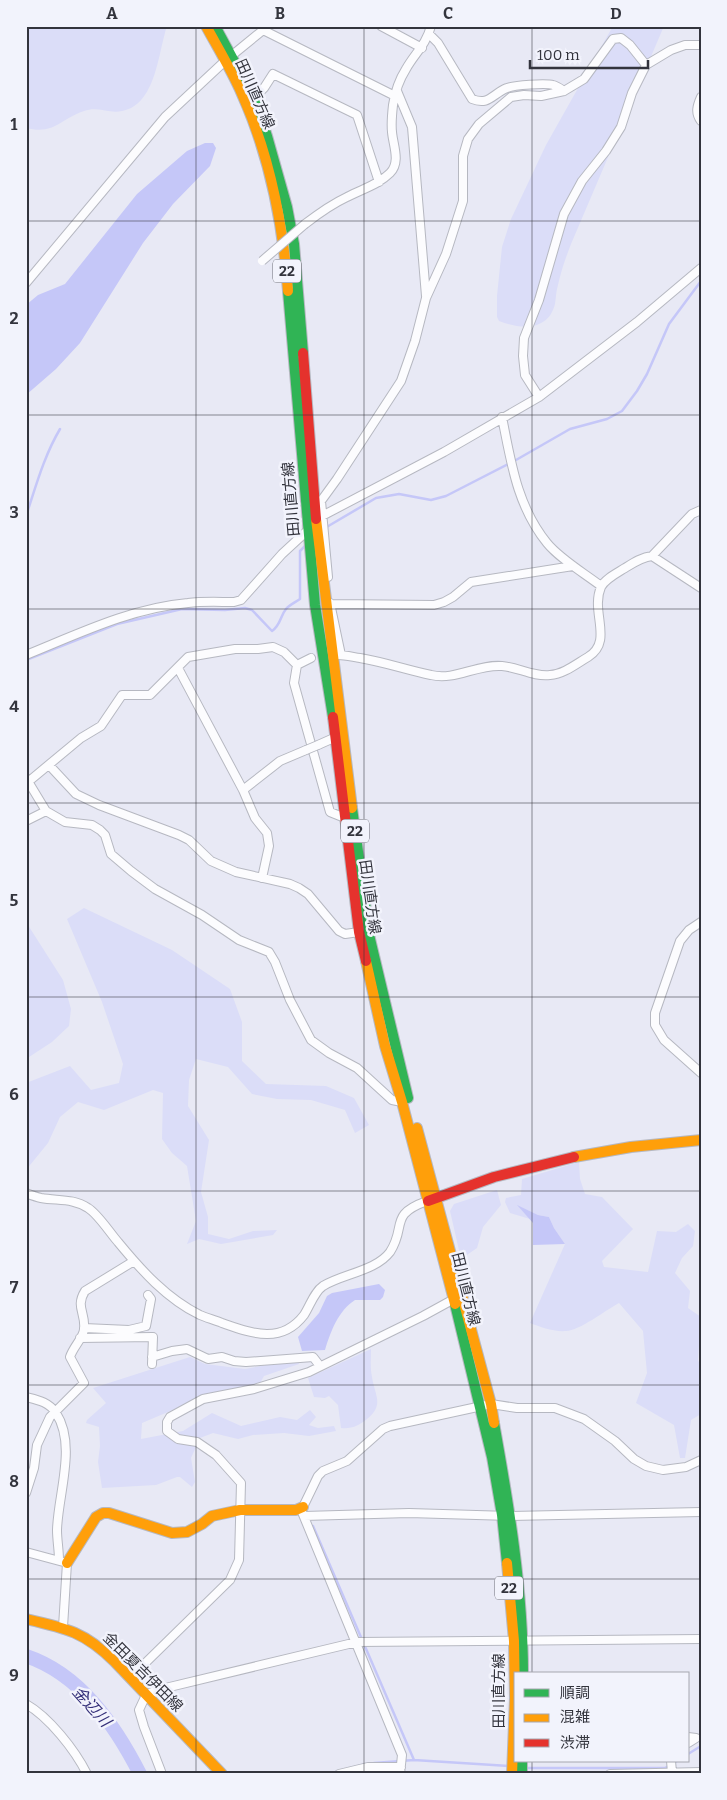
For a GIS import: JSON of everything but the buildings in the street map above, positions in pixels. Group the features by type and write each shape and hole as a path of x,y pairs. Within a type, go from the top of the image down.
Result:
{"main road":[{"name":"田川直方線","path":"206,26 254,98 287,207 294,244 316,524 368,930 506,1515 518,1576 516,1672"},
{"name":"田川直方線","path":"214,26 261,146 274,192 284,244 315,604 336,737 359,932 384,1046 432,1200 491,1404 506,1515"},
{"path":"432,1200 483,1181 551,1161 596,1151 656,1142 701,1140"},
{"path":"63,1562 96,1517 103,1513 109,1513 172,1533 187,1532 212,1516 240,1510 302,1510"},
{"name":"金田夏吉伊田線","path":"26,1618 79,1633 94,1644 131,1677 222,1774"},
{"name":"田川直方線","path":"518,1641 523,1672"},
{"name":"田川直方線","path":"512,1774 514,1723"}],"street":[{"path":"381,26 422,48"},
{"path":"26,282 165,117 265,28 396,93 412,127 426,298"},
{"path":"262,261 320,212 347,196 379,182 392,172 396,153 392,132 392,114 396,93 406,68 422,48 430,30"},
{"path":"430,30 472,99 480,102 487,101 506,88 520,86 554,85 564,91"},
{"path":"646,65 630,45 621,38 613,39 584,79 564,91 541,96 524,95 511,97 478,124 468,139 463,156 463,201 446,254 426,298 415,341 401,381 321,501 330,604 338,655 371,660 433,676 450,677 482,668 502,666 536,675 551,675 565,671 593,654 600,646 601,638 597,611 601,586 613,575 646,557 652,556 692,514 701,510"},
{"path":"539,397 525,375 524,338 539,300 564,214 582,181 606,151 621,127 632,93 646,65 685,45 701,45"},
{"path":"254,98 264,88 273,74 357,115 379,182"},
{"path":"701,97 697,115 701,121"},
{"path":"322,516 444,452 539,397 637,322 701,268"},
{"path":"502,418 518,489 530,517 548,544 573,566 601,586"},
{"path":"26,655 117,619 142,612 188,603 234,602 241,600 282,554 308,530"},
{"path":"652,556 701,588"},
{"path":"330,604 434,604 444,602 453,597 471,582 573,566"},
{"path":"297,665 284,652 273,647 258,649 235,648 188,657 150,695 122,695 101,726 80,738 27,780 46,811 65,822 92,825 100,830 105,835 111,854 155,889 202,915 239,940 268,952 275,962 290,1000 311,1040 328,1053 356,1068 392,1100 402,1102"},
{"path":"297,665 311,658"},
{"path":"297,665 294,683 330,812 345,818"},
{"path":"178,668 243,790 255,818 267,833 269,846 262,878"},
{"path":"243,790 280,761 336,737"},
{"path":"49,764 76,794 99,806 189,840 211,861 223,867 299,888 308,894 339,931 345,934 359,932"},
{"path":"26,821 46,811"},
{"path":"701,922 689,930 680,941 655,1013 655,1025 664,1040 701,1073"},
{"path":"26,1193 42,1198 71,1200 89,1208 134,1261 170,1296 200,1315 251,1333 270,1335 290,1329 304,1315 320,1287 378,1264 389,1253 402,1216 413,1206 432,1200"},
{"path":"26,1493 34,1468 37,1445 50,1417 84,1383 70,1357 73,1348 84,1332 85,1321 79,1304 85,1291 134,1261"},
{"path":"84,1328 129,1330 146,1326 151,1299 148,1295"},
{"path":"131,1677 230,1580 239,1560 241,1483 216,1455 197,1442 178,1439 167,1430 167,1422 170,1417 203,1399 254,1389 309,1372 454,1299"},
{"path":"80,1338 153,1337 152,1360 172,1351 187,1350 208,1359 222,1357 246,1362 313,1357 320,1366"},
{"path":"26,1398 46,1403 56,1412 62,1425 66,1448 58,1529 63,1562 63,1627"},
{"path":"339,1774 368,1767 400,1771 402,1755 302,1510 318,1476 323,1471 346,1461 383,1429 390,1426 491,1404 517,1408 555,1408 584,1419 646,1466 663,1470 686,1467 701,1460"},
{"path":"302,1510 506,1515 701,1512"},
{"path":"26,1552 63,1562"},
{"path":"162,1774 139,1710 146,1695 157,1690 356,1642 701,1639"},
{"path":"26,1704 35,1709 58,1732 88,1774"},
{"path":"690,1737 696,1738 690,1742"},
{"path":"672,1762 672,1772"},
{"path":"610,1774 700,1772"}],"shaded area":[{"path":"26,26 167,26 158,63 149,89 133,107 117,112 84,111 51,128 36,130 26,128"},
{"path":"613,26 664,26 565,259 555,304 551,313 546,320 532,326 524,327 507,324 499,321 497,317 497,296 502,247 511,219 546,145"},
{"path":"84,908 172,950 230,989 242,1022 242,1061 266,1084 326,1086 354,1098 369,1125 355,1133 345,1110 311,1100 277,1099 252,1094 228,1067 196,1059 189,1080 188,1106 209,1140 201,1192 208,1217 208,1234 229,1239 253,1231 277,1230 273,1235 221,1244 199,1239 187,1244 196,1221 187,1166 172,1153 162,1139 163,1093 153,1090 104,1110 78,1102 60,1117 48,1143 26,1170 26,1083 70,1066 91,1090 119,1083 123,1064 102,1002 67,919"},
{"path":"26,922 63,980 71,1009 69,1026 52,1042 26,1059"},
{"path":"579,1162 580,1179 585,1194 602,1197 633,1229 602,1261 604,1267 648,1272 657,1231 676,1232 688,1224 695,1231 693,1246 682,1258 675,1273 690,1291 688,1308 701,1317 698,1360 701,1367 701,1414 691,1420 685,1458 680,1458 674,1425 636,1403 647,1373 643,1331 619,1303 578,1328 571,1330 552,1330 530,1323 565,1244 549,1217 538,1215 518,1206 530,1219 510,1213 505,1202 506,1198 521,1195 522,1179"},
{"path":"497,1190 501,1205 483,1227 477,1248 461,1259 450,1211 454,1204"},
{"path":"371,1349 371,1370 377,1396 377,1406 375,1411 360,1424 350,1428 341,1428 338,1405 329,1396 325,1398 314,1397 308,1378"},
{"path":"190,1357 205,1364 245,1369 298,1359 299,1364 264,1376 259,1385 215,1392 142,1423 141,1439 183,1431 212,1413 241,1426 280,1417 297,1420 310,1410 316,1417 309,1425 318,1428 334,1426 336,1431 309,1436 284,1433 253,1435 238,1439 213,1433 200,1438 191,1458 195,1482 192,1487 180,1477 177,1477 156,1485 102,1488 98,1462 100,1446 99,1427 86,1423 106,1403 93,1388"}],"water":[{"path":"205,143 213,143 216,148 210,166 173,204 143,243 80,343 56,369 26,395 26,305 38,295 65,284 137,194 187,151"},
{"path":"517,1205 538,1215 549,1217 565,1244 533,1245 533,1223"},
{"path":"379,1284 385,1290 383,1297 380,1300 355,1300 349,1305 336,1322 325,1350 302,1351 298,1337 319,1313 327,1296 332,1293"}],"waterway":[{"path":"325,528 376,498 399,494 431,500 446,496 516,460 570,429 607,419 622,411 647,374 669,324 701,281"},
{"path":"26,516 45,460 60,429"},
{"path":"26,660 117,624 182,609 225,610 245,608 252,610 272,631 277,626 286,609 300,599 300,551 306,545"},
{"path":"313,1526 414,1760"},
{"name":"金辺川","path":"26,1656 45,1664 63,1675 94,1703 119,1737 140,1774"},
{"path":"690,1753 701,1746"},
{"path":"374,1763 414,1760 509,1766"},
{"path":"527,1768 665,1768 675,1762"},
{"path":"329,1774 366,1764"}],"traffic: fast":[{"path":"216,28 254,98 287,207 294,244 303,353"},
{"path":"288,291 315,605 333,717"},
{"path":"352,808 370,939 408,1098"},
{"path":"455,1304 492,1457 502,1515 507,1563"},
{"path":"494,1423 510,1516 518,1579 523,1672"},
{"path":"522,1762 522,1774"}],"traffic: slow":[{"path":"206,26 238,85 252,118 268,166 279,216 288,291"},
{"path":"316,519 352,808"},
{"path":"366,961 385,1046 402,1102 455,1304"},
{"path":"417,1128 491,1404 494,1423"},
{"path":"574,1157 631,1147 701,1140"},
{"path":"67,1563 96,1517 103,1513 109,1513 172,1533 187,1532 212,1516 240,1510 296,1510 303,1507"},
{"path":"507,1563 514,1641 515,1672"},
{"path":"26,1619 64,1629 94,1644 115,1662 222,1774"},
{"path":"512,1774 514,1723"}],"traffic: jam":[{"path":"303,353 316,519"},
{"path":"333,717 359,932 366,961"},
{"path":"428,1201 494,1177 574,1157"}]}
